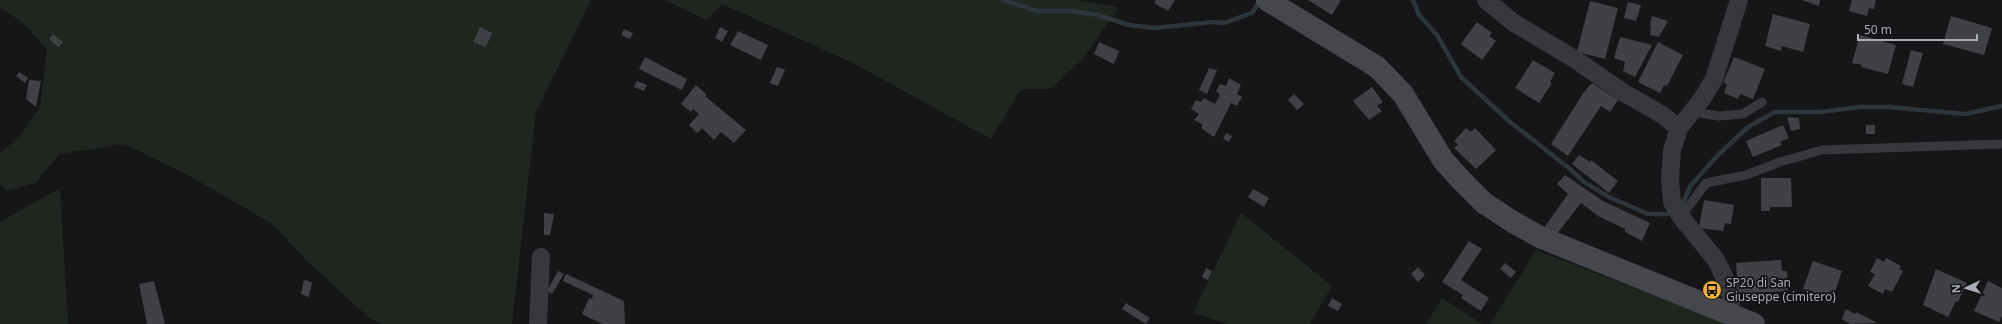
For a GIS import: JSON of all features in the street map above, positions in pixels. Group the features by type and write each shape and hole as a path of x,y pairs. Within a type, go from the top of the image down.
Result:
{"street":[{"path":"1267,0 1377,67 1403,94 1443,160 1484,203 1512,222 1542,238 1754,324"},
{"path":"1486,0 1514,23 1573,58 1624,93 1660,114 1679,128"},
{"path":"1728,313 1731,301 1729,287 1716,260 1681,217 1672,202 1670,180 1672,150 1679,128 1693,112 1714,79 1739,0"},
{"path":"538,324 541,257"}],"lane":[{"path":"1693,112 1719,116 1742,114 1762,102"},
{"path":"1681,217 1706,183 1746,175 1780,162 1822,150 2002,144"}],"shaded area":[{"path":"0,0 591,0 536,112 512,324 381,324 368,317 309,263 271,223 186,174 124,144 59,154 36,183 6,191 0,182 0,154 22,133 40,108 47,50 23,23 0,7"},
{"path":"665,0 1074,0 1119,7 1082,60 1050,89 1021,89 991,139 851,62 722,4 706,20"},
{"path":"60,188 68,324 0,324 0,222"},
{"path":"1241,213 1332,286 1310,324 1228,324 1193,313"},
{"path":"1536,250 1728,324 1490,324"},
{"path":"1442,298 1482,324 1426,324"}],"building":[{"path":"1156,0 1175,0 1168,11 1154,3"},
{"path":"1308,0 1341,0 1332,15"},
{"path":"1802,0 1820,0 1819,6"},
{"path":"1852,0 1876,0 1874,9 1869,8 1867,16 1849,11"},
{"path":"1590,1 1618,8 1605,59 1577,52"},
{"path":"1628,2 1641,5 1636,21 1624,18"},
{"path":"1773,14 1810,24 1803,52 1782,46 1781,51 1765,46"},
{"path":"1652,16 1668,21 1659,37 1650,35"},
{"path":"1951,16 1992,28 1984,55 1943,44"},
{"path":"1477,22 1492,33 1489,36 1496,41 1482,60 1461,44"},
{"path":"480,27 492,33 486,47 473,42"},
{"path":"720,27 728,31 722,42 715,38"},
{"path":"624,29 633,33 630,39 621,35"},
{"path":"738,31 768,45 761,60 730,45"},
{"path":"53,34 63,42 58,47 49,39"},
{"path":"1860,35 1896,45 1888,74 1852,63"},
{"path":"1620,37 1652,45 1635,77 1623,71 1625,62 1614,58"},
{"path":"1099,42 1119,51 1114,64 1094,54"},
{"path":"1658,42 1683,55 1667,86 1664,85 1660,93 1638,82"},
{"path":"1911,50 1923,53 1913,87 1902,84"},
{"path":"645,57 687,79 682,90 639,69"},
{"path":"1734,57 1765,69 1753,99 1740,94 1738,99 1724,93 1727,84 1723,83"},
{"path":"1533,60 1555,73 1550,82 1552,83 1539,103 1515,88"},
{"path":"777,67 785,70 778,86 770,83"},
{"path":"1209,68 1217,70 1207,94 1199,90"},
{"path":"19,72 28,78 25,83 16,76"},
{"path":"1229,78 1241,85 1237,94 1242,97 1237,106 1231,103 1214,137 1202,129 1202,124 1194,120 1199,114 1191,109 1196,100 1201,102 1204,98 1215,104 1220,95 1216,91 1220,84 1226,86"},
{"path":"29,80 41,81 36,107 26,99"},
{"path":"637,81 647,85 644,91 634,87"},
{"path":"1592,83 1618,100 1610,112 1601,106 1568,156 1551,144 1584,92"},
{"path":"696,85 707,95 705,96 746,130 734,143 721,132 714,140 702,128 697,133 689,125 699,114 693,109 691,112 681,104"},
{"path":"1372,87 1383,102 1377,106 1382,111 1369,120 1353,101"},
{"path":"1294,94 1304,104 1297,110 1288,100"},
{"path":"1787,117 1799,118 1800,129 1791,131"},
{"path":"1783,125 1789,138 1780,142 1782,145 1753,157 1746,141"},
{"path":"1866,125 1875,125 1875,134 1866,134"},
{"path":"1466,128 1471,132 1475,128 1496,150 1476,169 1454,148 1458,145 1454,141"},
{"path":"1226,133 1232,136 1229,142 1223,139"},
{"path":"1579,155 1590,162 1591,160 1618,181 1609,193 1572,164"},
{"path":"1565,175 1603,201 1650,223 1642,241 1625,232 1625,229 1598,216 1581,203 1552,240 1541,232 1568,194 1557,184"},
{"path":"1761,178 1791,178 1792,207 1770,207 1770,211 1761,211"},
{"path":"1253,189 1269,198 1264,207 1248,197"},
{"path":"1704,200 1734,205 1731,224 1725,223 1723,231 1699,228"},
{"path":"544,213 554,214 550,235 544,235"},
{"path":"1469,241 1482,249 1461,280 1489,298 1481,311 1461,298 1463,295 1442,282"},
{"path":"1877,258 1884,262 1886,258 1901,266 1899,269 1903,271 1892,292 1885,289 1883,294 1868,286 1875,274 1870,272"},
{"path":"1781,260 1782,271 1787,271 1788,291 1738,294 1736,263"},
{"path":"1813,261 1842,271 1832,300 1803,289"},
{"path":"1505,263 1516,272 1511,278 1500,269"},
{"path":"1418,267 1425,275 1418,282 1411,274"},
{"path":"1206,268 1212,271 1208,280 1202,277"},
{"path":"1936,269 1967,283 1958,302 1956,301 1948,317 1923,305"},
{"path":"558,271 564,274 552,294 547,291"},
{"path":"566,274 624,301 625,324 602,324 582,314 589,298 592,299 593,295 563,281"},
{"path":"304,280 312,282 309,297 301,294"},
{"path":"154,281 165,324 147,324 139,284"},
{"path":"1988,281 2002,288 2002,316 1999,322 1974,311"},
{"path":"1332,298 1342,304 1338,311 1328,306"},
{"path":"1126,303 1150,318 1146,324 1122,309"},
{"path":"1846,309 1855,314 1856,312 1878,323 1850,324 1842,319"}],"waterway":[{"path":"1003,0 1037,11 1072,11 1098,15 1129,25 1155,28 1213,22 1224,23 1252,13 1260,0"},
{"path":"1413,0 1419,15 1437,35 1461,77 1509,121 1570,169 1584,182 1609,197 1648,214 1667,214"},
{"path":"1682,205 1691,185 1718,155 1748,127 1775,112 1820,112 1860,107 1889,107 1965,114 2002,106"}],"place":[{"name":"SP20 di San Giuseppe (cimitero)","path":"1712,290"}]}
